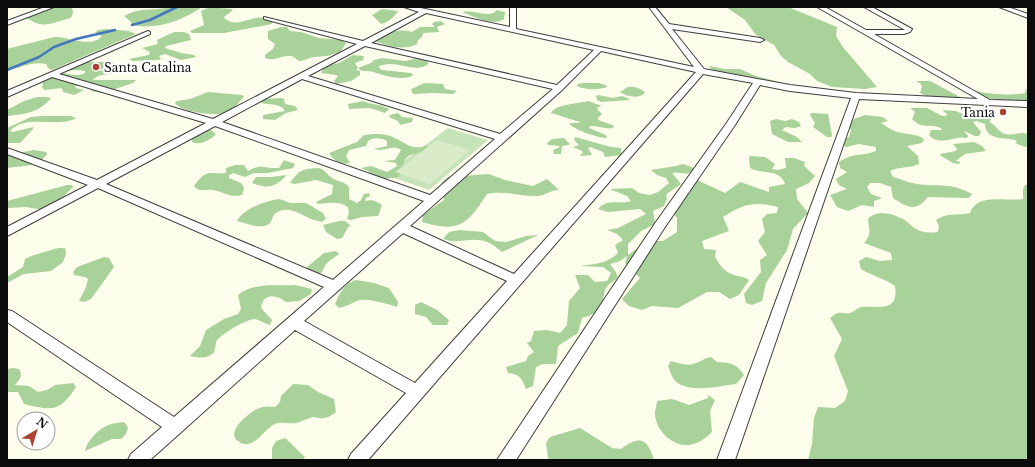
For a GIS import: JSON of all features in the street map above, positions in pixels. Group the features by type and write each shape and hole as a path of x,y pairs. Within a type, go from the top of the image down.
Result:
{"street":[{"path":"7,23 51,7"},
{"path":"407,7 757,83 856,96 1028,104"},
{"path":"513,7 513,29"},
{"path":"652,7 701,71"},
{"path":"820,7 861,32 988,102"},
{"path":"861,32 904,32 908,31 909,29 867,7"},
{"path":"1002,7 1028,16"},
{"path":"7,232 425,11"},
{"path":"266,18 362,43 559,88"},
{"path":"667,26 760,40"},
{"path":"7,94 148,33"},
{"path":"137,460 559,88 599,48"},
{"path":"357,460 701,71"},
{"path":"52,75 213,122 432,200"},
{"path":"300,76 502,138"},
{"path":"506,460 660,226 730,125 757,83"},
{"path":"726,460 856,96"},
{"path":"7,151 97,184 334,286"},
{"path":"401,227 516,280"},
{"path":"7,314 175,427"},
{"path":"293,322 417,392"}],"green space":[{"path":"49,7 72,7 73,13 71,18 47,24 37,23 25,18"},
{"path":"171,7 202,7 177,20 159,25 132,25 131,22 124,16 135,11"},
{"path":"210,7 233,10 224,17 231,22 242,22 254,18 266,18 272,21 272,24 224,33 192,33 190,31 204,25 201,11"},
{"path":"726,7 788,7 837,27 836,36 842,46 877,87 865,89 832,87 817,81 810,74 788,62 781,56 774,45 756,35 745,20"},
{"path":"382,9 398,11 391,19 381,24 372,15"},
{"path":"496,10 505,12 504,19 494,22 488,21 462,12 466,11 491,14"},
{"path":"441,21 445,24 437,27 439,32 423,33 417,44 412,46 396,47 375,41 392,32 412,32 420,27 435,27 432,24 434,22"},
{"path":"281,27 287,27 290,31 301,32 319,38 341,40 346,43 341,51 337,53 328,56 313,57 301,61 290,56 274,59 265,58 265,55 273,49 275,44 268,39 268,31"},
{"path":"106,29 129,31 136,34 52,70 48,68 46,64 41,63 7,70 7,49 54,37 92,42 102,36 95,33 98,30"},
{"path":"174,32 184,32 189,34 191,40 166,46 165,48 194,55 196,57 181,60 165,54 159,56 161,59 158,60 133,61 129,59 149,55 150,52 142,48 158,44 157,40"},
{"path":"353,55 364,56 363,60 355,63 358,68 356,70 360,71 360,75 351,81 336,84 334,81 338,76 321,73 325,66 339,63"},
{"path":"382,58 405,61 418,58 426,60 429,63 418,68 391,64 384,64 378,67 382,70 411,73 413,75 405,78 388,76 371,71 363,71 358,68 371,63 374,60"},
{"path":"86,62 112,62 117,66 114,68 96,69 93,71 120,71 99,76 93,80 136,80 133,83 103,93 91,91 92,89 80,85 75,86 76,88 84,90 74,95 63,92 62,88 45,90 42,88 43,83 37,83 36,79 49,74 59,73 76,75 85,73 85,71 77,70 64,71"},
{"path":"709,67 725,69 740,69 756,76 790,85 740,78 716,72"},
{"path":"916,81 930,81 962,98 933,99 920,93 922,87 921,84"},
{"path":"425,83 443,84 445,89 457,91 453,94 413,94 411,89"},
{"path":"598,83 606,85 607,87 592,89 577,86 578,84"},
{"path":"628,87 637,88 645,93 640,96 633,97 620,92"},
{"path":"968,89 989,93 1020,94 1026,93 1024,89 1028,92 1028,101 994,100 981,96"},
{"path":"208,92 244,96 233,110 221,114 194,112 175,103 177,101 190,99"},
{"path":"598,95 613,98 622,96 629,100 601,102 597,100 596,96"},
{"path":"37,97 51,98 36,110 7,116 7,110 24,101"},
{"path":"264,99 284,99 285,104 295,106 298,110 286,113 275,120 263,119 263,115 285,111 278,105 261,103"},
{"path":"363,101 389,109 385,113 370,108 349,109 348,104"},
{"path":"588,101 602,106 598,107 597,109 602,114 598,120 613,125 614,127 609,128 590,126 589,128 606,135 607,138 581,131 571,126 569,123 580,122 551,113 558,107"},
{"path":"910,108 927,108 942,116 946,116 947,114 942,110 956,111 971,118 978,117 977,113 983,112 992,115 990,122 1003,134 1028,134 1028,146 1025,147 1015,143 1017,142 1015,140 992,136 986,129 985,124 976,121 973,122 981,132 979,136 975,136 964,131 968,136 967,138 942,141 935,140 929,135 931,130 942,129 916,123 912,119 915,112"},
{"path":"398,113 402,117 413,118 412,122 400,125 398,121 389,117 390,115"},
{"path":"811,113 830,114 828,114 832,135 831,137 827,137 813,127 815,123 810,115"},
{"path":"865,115 883,117 888,121 881,123 891,130 911,134 924,139 922,143 907,146 918,156 919,164 897,168 890,171 893,177 917,184 951,186 972,194 969,198 928,197 920,205 912,207 893,198 891,187 880,183 870,183 867,187 871,194 882,198 874,201 874,207 862,205 848,211 837,207 830,195 847,189 839,185 836,179 847,172 840,168 839,162 849,157 876,151 876,147 859,144 846,147 840,143 842,139 849,137 851,130 847,125 854,119"},
{"path":"71,116 76,118 60,122 25,123 10,131 13,132 33,127 33,129 20,143 7,143 7,128 31,117"},
{"path":"776,119 785,121 792,119 799,122 801,126 795,128 786,127 782,130 797,137 802,142 788,142 772,134 770,121"},
{"path":"448,128 488,140 429,190 386,175"},
{"path":"211,130 216,134 208,140 202,143 192,142 192,139 200,132"},
{"path":"384,134 410,146 419,147 425,146 424,145 428,146 429,149 408,156 404,162 399,177 384,179 374,178 368,171 361,168 371,166 387,172 397,166 396,163 384,161 395,160 401,150 398,148 381,150 374,149 387,146 387,141 375,138 368,141 366,146 349,150 346,156 350,163 338,162 329,153 357,142 364,135"},
{"path":"575,137 611,147 621,148 621,155 605,157 603,152 590,147 588,148 592,155 581,156 580,155 583,153 582,151 573,147 579,145 574,140"},
{"path":"564,138 569,145 562,146 561,154 554,154 553,150 560,146 548,145 547,143 552,139"},
{"path":"437,140 470,150 430,184 395,172"},
{"path":"974,142 982,146 986,151 965,154 956,161 961,162 958,164 953,163 940,154 956,151 957,149 953,144"},
{"path":"34,150 46,152 47,154 35,164 7,168 7,155"},
{"path":"750,156 765,157 775,164 772,169 777,170 786,168 785,158 794,158 805,162 804,166 815,176 809,183 796,189 797,199 808,213 793,229 787,250 766,283 762,301 752,305 746,303 744,294 761,272 760,260 767,255 758,241 765,232 762,219 767,214 777,213 778,207 755,204 737,209 723,217 729,231 702,241 704,249 716,250 715,257 725,270 731,274 749,280 739,295 730,299 719,292 707,292 678,308 652,306 642,310 629,306 622,299 640,278 625,263 627,256 620,261 610,264 617,275 616,279 605,290 602,303 598,310 593,314 582,318 578,333 558,346 556,364 542,364 536,367 533,386 526,389 518,376 508,373 506,367 526,361 528,356 534,352 527,343 531,341 534,331 547,330 560,333 567,325 569,301 580,288 575,275 588,275 595,282 607,281 611,273 603,267 580,266 605,261 614,257 618,253 615,245 623,240 617,234 607,230 618,228 646,214 640,209 608,212 598,209 610,203 631,201 627,196 610,189 632,188 639,193 650,195 658,192 669,183 666,178 657,175 651,170 683,164 694,168 690,173 686,174 677,172 672,173 681,184 666,195 667,199 664,206 653,211 655,222 653,225 641,231 628,244 628,255 642,245 651,241 663,241 677,232 677,218 672,212 679,208 678,196 697,180 725,193 740,182 769,192 769,187 785,184 783,179 775,174 750,168"},
{"path":"284,160 295,164 293,168 268,173 254,173 245,177 233,173 229,175 229,178 241,183 244,188 242,195 234,196 213,190 200,190 194,186 204,175 209,173 226,173 226,168 235,165 244,165 248,171 256,167 279,168"},
{"path":"319,168 332,178 347,185 349,187 349,199 357,203 361,200 364,194 369,193 370,196 366,198 365,201 370,200 378,202 382,205 378,216 362,217 351,220 347,219 349,212 348,207 345,205 334,203 318,204 316,202 332,194 333,185 316,180 295,184 290,183 299,172"},
{"path":"489,174 505,180 533,186 547,179 559,190 538,196 505,193 487,194 474,213 461,224 445,227 422,222 423,215 444,200 442,182 448,177"},
{"path":"287,175 275,185 267,187 252,183 256,177"},
{"path":"72,185 73,187 57,203 43,210 26,207 7,208 7,201"},
{"path":"1025,185 1028,185 1028,460 808,460 812,444 814,418 818,407 835,408 845,401 848,391 834,356 842,339 830,318 838,313 850,313 861,307 886,306 894,301 895,286 861,269 859,261 866,257 880,261 892,260 891,253 864,243 869,234 868,219 881,213 892,215 902,218 921,231 929,233 938,232 939,226 936,220 948,215 970,213 974,206 979,202 986,200 1023,199 1023,189"},
{"path":"278,199 290,203 306,203 323,213 326,219 322,222 291,210 286,210 276,213 270,223 264,226 252,225 237,221 244,212 249,209"},
{"path":"345,221 351,226 348,227 342,238 337,239 326,232 323,225"},
{"path":"460,230 483,232 495,241 506,242 526,236 538,235 502,252 487,242 481,240 452,241 443,239 449,232"},
{"path":"58,248 65,248 66,254 63,262 51,271 24,274 7,283 7,277 23,267 25,259"},
{"path":"336,251 339,254 328,262 319,275 313,278 307,267 324,253"},
{"path":"104,257 109,258 114,267 91,299 84,302 79,301 88,279 74,275 73,272 77,267"},
{"path":"356,280 374,283 389,288 398,302 397,307 377,301 361,300 339,308 335,304 340,293 345,286"},
{"path":"295,285 312,289 311,294 299,301 286,302 271,296 264,299 261,308 272,320 270,325 252,319 235,327 220,337 216,341 214,352 209,356 190,356 200,346 206,330 224,319 238,314 241,309 238,295 258,286"},
{"path":"421,302 437,310 449,320 447,325 433,325 426,317 415,314 415,305"},
{"path":"711,357 717,362 729,363 735,366 744,375 736,384 693,388 678,383 673,378 668,366 671,361 690,365"},
{"path":"7,369 19,369 21,374 20,379 15,385 29,386 38,392 47,390 55,385 73,383 76,387 65,401 54,408 42,408 24,404 18,392 7,392"},
{"path":"293,384 308,385 318,392 334,399 336,412 324,418 313,417 296,423 277,423 272,425 254,442 244,444 238,441 234,433 240,423 253,411 259,408 266,406 275,407 280,402 281,396"},
{"path":"708,395 715,400 710,411 712,432 701,441 687,445 673,442 667,438 658,426 656,420 655,411 657,401 672,399 689,405 708,398"},
{"path":"124,422 128,427 126,434 121,439 112,439 85,451 93,436 104,427 110,424"},
{"path":"580,428 612,448 621,449 633,442 642,441 648,447 654,460 549,460 546,443 550,437"},
{"path":"285,438 305,457 303,460 272,460 272,448 276,441"}],"waterway":[{"path":"132,25 150,20 177,7"},
{"path":"7,70 39,57 54,47 76,39 115,30"}],"place":[{"name":"Santa Catalina","path":"96,67"},
{"name":"Tania","path":"1003,112"}]}
